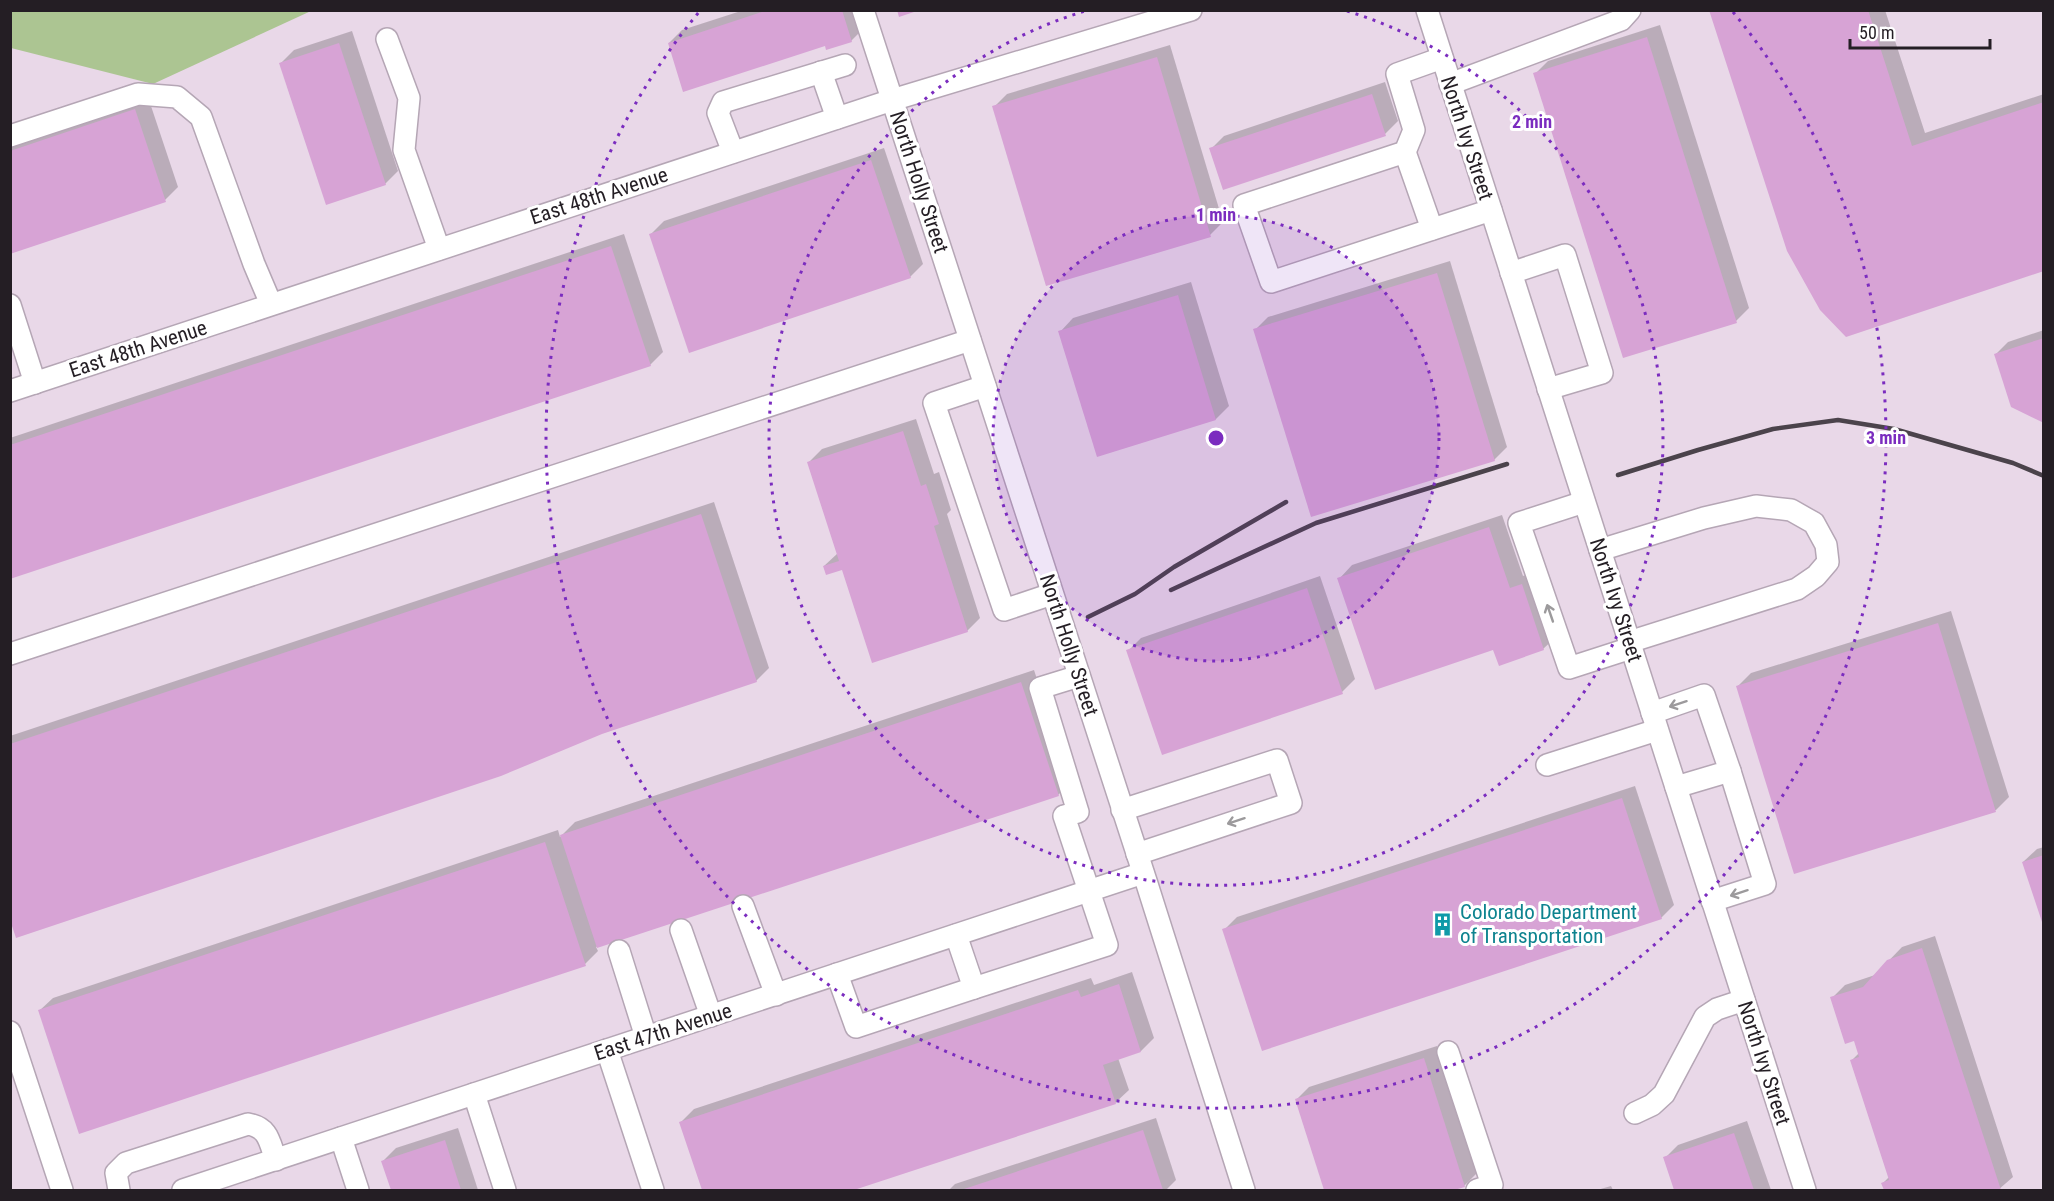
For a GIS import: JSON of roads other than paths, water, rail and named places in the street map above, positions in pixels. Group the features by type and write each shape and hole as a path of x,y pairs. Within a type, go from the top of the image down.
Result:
{"street":[{"name":"North Holly Street","path":"863,10 1244,1191"},
{"name":"East 48th Avenue","path":"10,392 892,99 1191,10"},
{"name":"North Ivy Street","path":"1426,10 1805,1191"},
{"path":"1450,84 1621,20 1630,10"},
{"path":"387,39 409,98 404,150 439,249"},
{"path":"1432,229 1405,153 1414,130 1397,74 1442,58"},
{"path":"733,152 718,113 723,102 845,65"},
{"path":"821,72 837,118"},
{"path":"10,136 138,94 177,97 201,117 254,264 271,304"},
{"path":"1405,153 1244,205 1271,282 1491,210"},
{"path":"1510,273 1565,255 1602,373 1548,389"},
{"path":"10,305 35,383"},
{"path":"10,654 970,340"},
{"path":"985,386 934,403 1004,610 1052,594"},
{"path":"1584,502 1520,523 1569,668 1797,589 1816,576 1828,562 1826,545 1814,523 1791,510 1756,506 1600,550"},
{"path":"837,974 856,1027 1107,945 1064,816 1078,812 1040,688 1079,676"},
{"path":"1547,765 1655,721 1704,695 1765,884 1712,901"},
{"name":"East 47th Avenue","path":"183,1191 1089,891 1140,863 1291,803 1277,760 1122,810"},
{"path":"1676,787 1730,771"},
{"path":"743,906 776,995"},
{"path":"681,930 711,1016"},
{"path":"956,935 974,988"},
{"path":"619,951 646,1037"},
{"path":"1635,1113 1652,1105 1664,1094 1705,1017 1717,1009 1744,1000"},
{"path":"10,1032 62,1191"},
{"path":"607,1050 653,1191"},
{"path":"1448,1052 1492,1185 1477,1191"},
{"path":"474,1094 505,1191"},
{"path":"119,1191 116,1173 126,1162 248,1124 260,1126 266,1133 276,1160"},
{"path":"341,1138 358,1191"}],"railway":[{"path":"1618,475 1773,429 1838,420 1894,429 2013,463 2044,476"},
{"path":"1171,590 1316,523 1507,464"},
{"path":"1088,617 1135,594 1174,567 1286,502"}],"place":[{"name":"Colorado Department of Transportation","path":"1442,924"}]}
